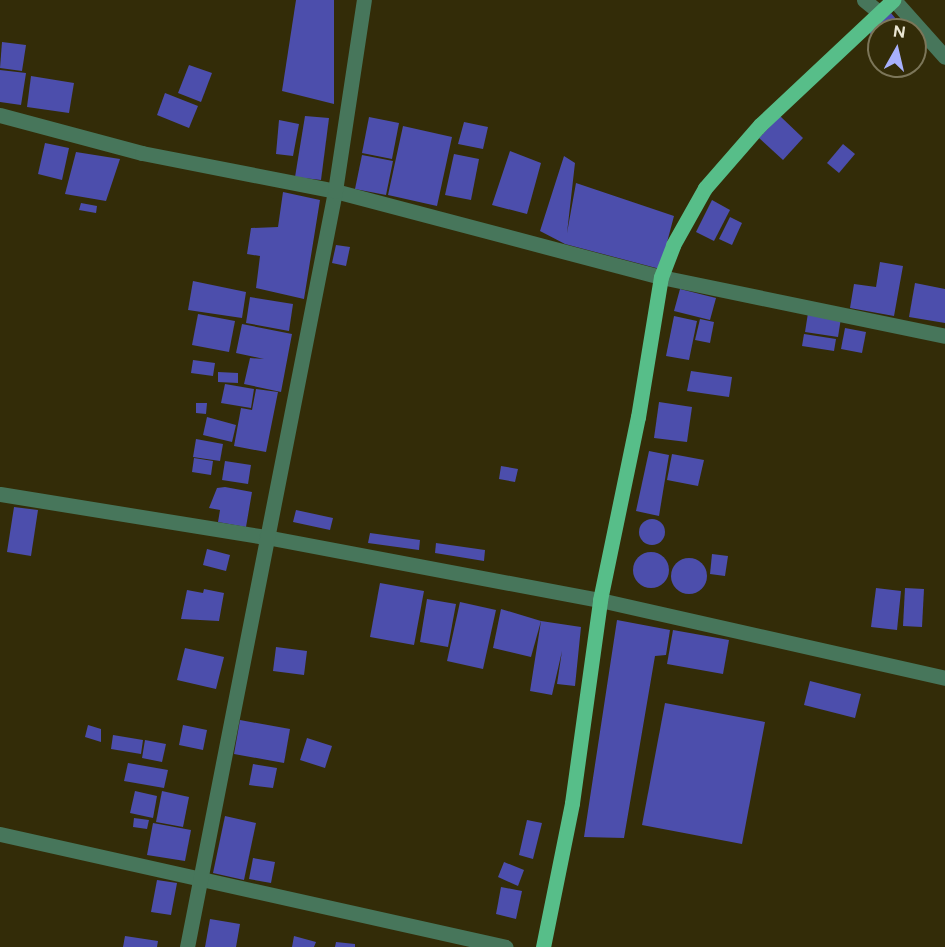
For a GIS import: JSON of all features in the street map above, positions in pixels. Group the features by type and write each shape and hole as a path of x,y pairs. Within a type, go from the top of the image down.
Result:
{"main road":[{"path":"543,947 572,803 600,600 640,406 661,277 673,245 705,188 799,85 893,0"}],"street":[{"path":"187,947 199,875 334,191 364,0"},
{"path":"864,0 879,12"},
{"path":"893,0 945,57"},
{"path":"0,115 142,153 334,191 661,277 945,336"},
{"path":"0,494 266,537 600,600 945,676"},
{"path":"0,834 199,875 506,947"}],"building":[{"path":"296,0 334,0 334,104 282,91"},
{"path":"891,13 895,18 885,18"},
{"path":"2,42 26,45 22,71 0,68"},
{"path":"189,65 212,73 201,102 178,93"},
{"path":"0,70 26,73 21,105 0,102"},
{"path":"31,76 74,83 69,113 27,107"},
{"path":"165,93 198,106 189,128 157,115"},
{"path":"305,116 329,118 321,180 295,177"},
{"path":"780,116 803,138 783,160 759,138"},
{"path":"369,117 399,123 392,159 362,153"},
{"path":"279,120 299,124 293,156 276,154"},
{"path":"464,122 488,127 483,149 458,144"},
{"path":"403,126 452,137 437,206 388,195"},
{"path":"45,143 69,148 62,180 38,174"},
{"path":"843,144 855,154 839,173 827,163"},
{"path":"510,151 541,163 527,214 492,205"},
{"path":"76,152 120,159 106,201 65,194"},
{"path":"454,154 479,159 471,200 445,195"},
{"path":"362,155 393,161 386,195 355,189"},
{"path":"564,156 575,163 567,233 576,183 674,216 660,269 565,244 540,231"},
{"path":"283,192 320,200 304,299 256,288 260,256 247,254 251,228 278,227"},
{"path":"712,200 730,210 714,241 696,232"},
{"path":"81,203 97,206 96,213 79,210"},
{"path":"730,217 742,223 732,245 719,239"},
{"path":"336,245 350,247 346,266 332,263"},
{"path":"880,262 903,266 894,316 850,308 854,284 876,287"},
{"path":"193,281 246,292 242,318 188,310"},
{"path":"915,283 945,289 945,323 909,317"},
{"path":"680,289 716,298 710,320 674,311"},
{"path":"250,297 293,304 289,331 246,323"},
{"path":"808,313 841,318 838,337 805,332"},
{"path":"198,314 235,321 229,352 192,345"},
{"path":"674,316 697,321 689,360 666,356"},
{"path":"700,319 714,322 710,343 695,340"},
{"path":"242,324 292,334 281,392 244,384 250,358 264,359 236,353"},
{"path":"845,328 866,332 862,353 841,349"},
{"path":"804,334 836,339 834,351 802,346"},
{"path":"193,360 215,363 213,376 191,373"},
{"path":"691,371 732,377 729,397 687,391"},
{"path":"218,372 238,373 238,383 218,382"},
{"path":"225,384 254,389 251,408 221,403"},
{"path":"256,389 278,392 266,452 234,446 241,408 252,410"},
{"path":"659,402 692,407 687,442 654,438"},
{"path":"196,403 207,403 206,414 196,413"},
{"path":"207,417 236,425 232,442 203,435"},
{"path":"196,439 223,444 220,461 193,457"},
{"path":"649,451 669,455 659,516 636,511"},
{"path":"672,454 704,460 698,486 667,480"},
{"path":"194,458 213,461 211,475 192,472"},
{"path":"225,461 251,465 248,484 222,480"},
{"path":"501,466 518,469 515,482 499,479"},
{"path":"225,487 252,492 246,527 218,522 220,510 209,508 217,488"},
{"path":"14,507 38,510 31,556 7,552"},
{"path":"296,510 333,518 330,530 293,522"},
{"path":"652,519 661,523 665,532 661,541 652,545 643,541 639,532 643,523"},
{"path":"370,533 420,540 419,550 368,543"},
{"path":"436,543 485,550 484,561 435,553"},
{"path":"207,549 230,555 226,571 203,565"},
{"path":"651,552 664,557 669,570 664,583 651,588 638,583 633,570 638,557"},
{"path":"712,554 728,556 725,576 710,574"},
{"path":"689,558 702,563 707,576 702,589 689,594 676,589 671,576 676,563"},
{"path":"380,583 424,591 414,645 370,637"},
{"path":"876,588 901,591 897,630 871,627"},
{"path":"905,588 924,589 922,627 903,626"},
{"path":"204,589 224,593 219,621 181,619 187,590 203,593"},
{"path":"427,599 456,604 448,647 420,642"},
{"path":"460,602 496,610 483,669 447,661"},
{"path":"501,609 541,621 531,657 493,648"},
{"path":"617,620 670,630 666,655 655,656 624,838 584,837"},
{"path":"541,621 581,627 575,686 557,684 562,651 552,695 530,691"},
{"path":"673,630 729,640 723,674 667,664"},
{"path":"276,647 307,651 304,675 273,671"},
{"path":"185,648 224,657 216,689 177,680"},
{"path":"810,681 861,694 855,718 804,705"},
{"path":"665,703 765,722 742,844 642,825"},
{"path":"240,720 290,729 284,763 234,754"},
{"path":"88,725 101,729 101,742 85,737"},
{"path":"183,725 207,730 203,750 179,745"},
{"path":"113,735 143,740 141,754 111,749"},
{"path":"307,738 332,746 325,768 300,760"},
{"path":"145,740 166,744 162,762 142,758"},
{"path":"128,763 168,770 164,788 124,781"},
{"path":"253,764 277,768 273,788 249,785"},
{"path":"135,791 157,796 153,818 130,813"},
{"path":"162,791 189,797 183,827 156,822"},
{"path":"225,816 256,823 244,880 213,873"},
{"path":"134,818 149,820 147,829 133,827"},
{"path":"527,820 542,823 533,859 519,855"},
{"path":"153,823 191,830 185,861 147,855"},
{"path":"253,858 275,862 271,883 249,879"},
{"path":"504,862 524,870 518,886 498,877"},
{"path":"157,880 177,883 171,915 151,912"},
{"path":"501,887 522,891 516,919 496,914"},
{"path":"210,919 240,924 236,947 205,947"},
{"path":"125,936 158,941 157,947 123,947"},
{"path":"294,936 316,942 314,947 292,947"},
{"path":"336,942 355,944 355,947 335,947"}]}
